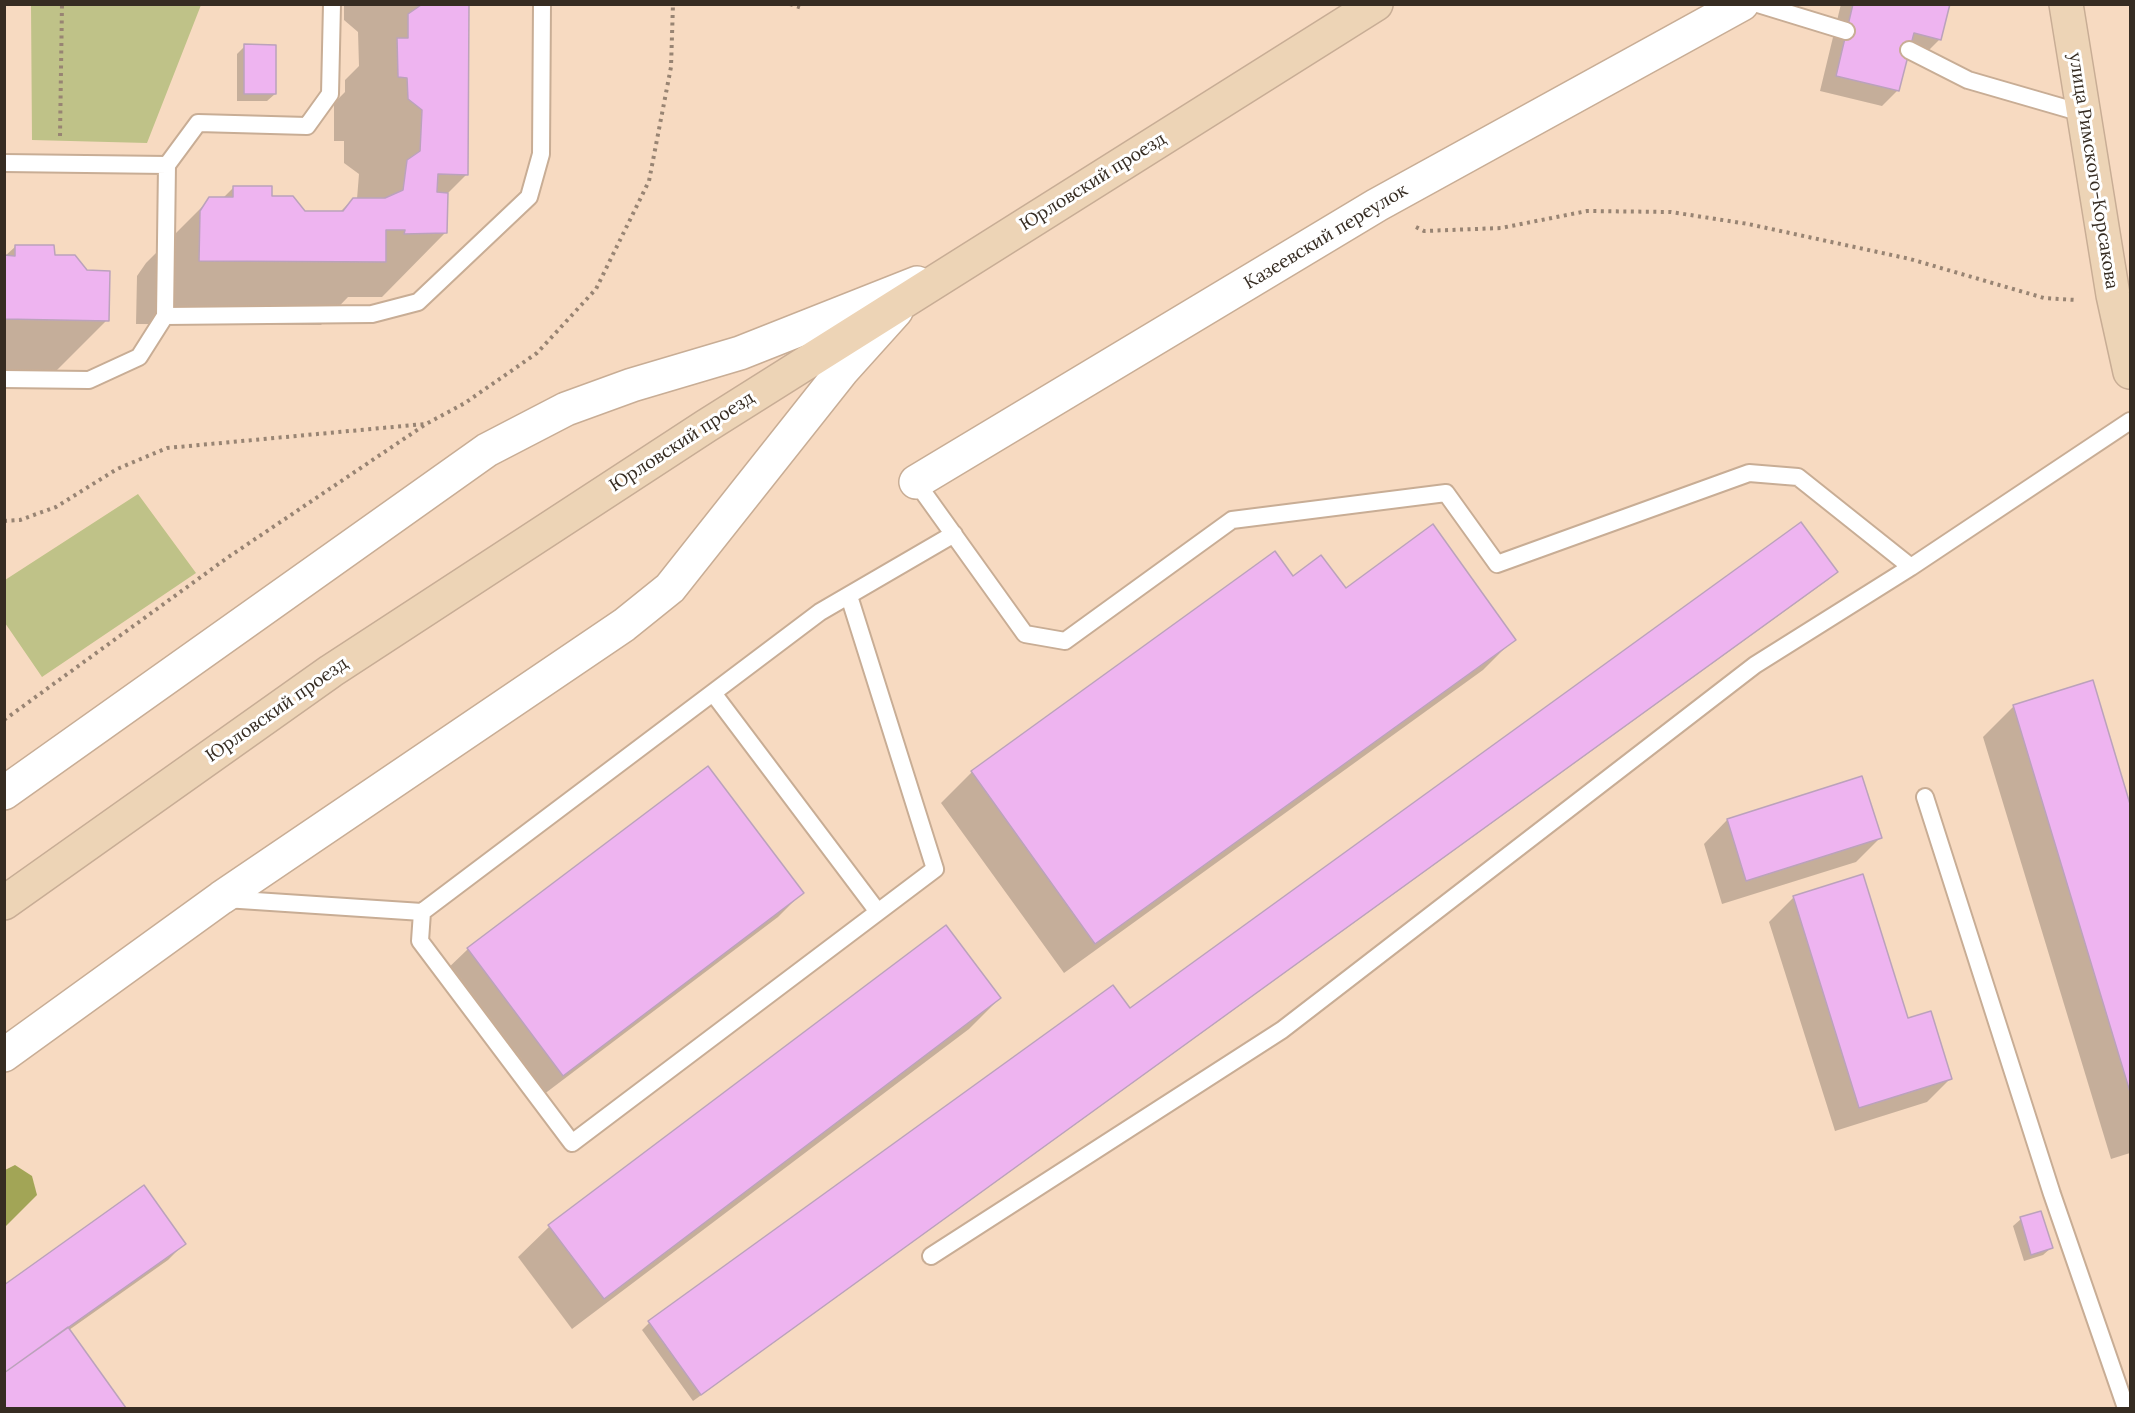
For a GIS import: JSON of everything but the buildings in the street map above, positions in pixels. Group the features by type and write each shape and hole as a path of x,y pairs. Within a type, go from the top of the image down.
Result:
{"main road":[{"name":"Юрловский проезд","path":"4,903 331,671 696,432 1376,4"},
{"name":"улица Римского-Корсакова","path":"2066,4 2113,295 2130,372"}],"street":[{"name":"Казеевский переулок","path":"916,482 1377,205 1742,4"},
{"path":"4,794 487,450 566,409 632,385 740,353 955,268"},
{"path":"4,1056 221,898 624,625 670,588 828,388 909,298"}],"lane":[{"path":"4,379 88,380 140,357 165,316 167,165 198,123 307,126 330,94 332,4"},
{"path":"165,316 372,314 418,302 529,197 541,154 542,4"},
{"path":"1758,4 1846,31"},
{"path":"1910,50 1968,80 2082,113"},
{"path":"4,163 167,165"},
{"path":"931,1256 1282,1030 1755,664 1911,567 2130,421"},
{"path":"916,482 1025,634 1065,640 1232,520 1446,493 1497,564 1749,473 1798,477 1911,567"},
{"path":"221,898 422,912 820,612 954,534"},
{"path":"422,912 420,941 572,1143 935,869 849,596"},
{"path":"713,693 878,912"},
{"path":"1925,797 2052,1194 2126,1408"}],"path":[{"path":"60,164 62,4"},
{"path":"4,720 227,558 426,424 465,403 537,353 596,289 649,181 671,67 673,4"},
{"path":"790,4 802,8"},
{"path":"1407,222 1424,231 1501,228 1587,211 1671,212 1748,224 1910,259 2044,298 2077,300"},
{"path":"4,521 20,520 56,507 117,469 167,448 426,424"}],"green space":[{"path":"31,5 201,5 147,143 32,140"},
{"path":"138,494 196,573 42,677 5,623 5,580"},
{"path":"15,1165 32,1176 37,1195 5,1227 5,1170"}]}
